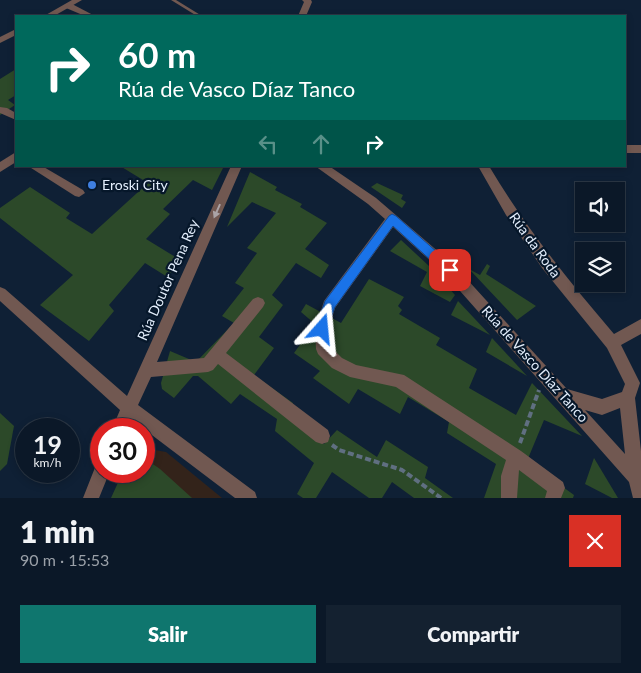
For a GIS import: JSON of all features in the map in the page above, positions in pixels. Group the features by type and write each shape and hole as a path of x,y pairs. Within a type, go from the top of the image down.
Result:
{"street":[{"path":"50,15 78,0"},
{"path":"302,15 308,2 306,0"},
{"path":"69,6 89,15"},
{"path":"0,40 15,32"},
{"path":"3,110 15,116"},
{"path":"626,150 641,149"},
{"path":"0,168 15,157"},
{"path":"36,167 78,193"},
{"name":"Rúa Doutor Pena Rey","path":"125,418 237,167"},
{"name":"Rúa de Vasco Díaz Tanco","path":"321,167 372,201 450,270 639,478 641,498"},
{"name":"Rúa da Roda","path":"484,167 510,212 547,264 612,343 633,383 627,398 639,478"},
{"path":"392,219 329,304 322,329 323,349 337,363 355,372 399,380 515,457 557,488 553,498"},
{"path":"0,293 129,408 248,498"},
{"path":"146,370 208,365 258,304"},
{"path":"612,343 641,326"},
{"path":"217,355 322,436"},
{"path":"563,396 602,407 627,398"},
{"path":"509,498 509,476 515,457"},
{"path":"91,498 97,483"}],"lane":[{"path":"174,0 198,15"}],"path":[{"path":"515,457 545,375"},
{"path":"322,436 339,450 402,470 441,498"}],"shaded area":[{"path":"155,450 166,452 222,498 114,498 131,483 155,483"}],"green space":[{"path":"15,70 15,96 8,100 15,105 0,115 0,79"},
{"path":"122,167 224,167 212,190 193,180 163,209 170,214 146,239 177,258 169,278 145,263 109,305 114,311 89,341 40,305 73,275 0,218 0,208 30,187 70,213 66,218 92,234 148,183"},
{"path":"250,172 277,187 275,190 302,204 300,207 327,223 305,249 329,265 321,278 296,263 272,295 283,305 259,337 274,348 254,375 293,403 288,417 324,444 337,430 377,457 386,440 428,467 425,478 453,498 414,498 392,482 382,498 369,498 332,472 316,498 303,498 297,494 314,463 275,431 277,419 240,394 231,404 198,376 193,376 174,398 162,389 161,383 170,351 196,362 234,323 222,316 244,288 235,283 257,253 247,248 276,213 252,202 227,227"},
{"path":"377,183 403,195 401,199 406,202 402,208 371,187"},
{"path":"401,240 429,266 455,295 450,302 420,286 427,272 390,251"},
{"path":"487,264 490,266 486,274 536,306 517,320 469,269 480,275"},
{"path":"369,279 404,297 398,306 402,310 399,314 440,338 436,345 477,369 469,388 516,415 532,383 582,436 544,420 527,461 574,495 573,498 484,498 496,464 447,433 449,422 408,397 400,414 358,389 349,404 313,378 320,371 294,353 315,324 301,312 306,304 341,323"},
{"path":"458,301 490,335 451,315"},
{"path":"492,338 527,376 486,352"},
{"path":"0,413 14,426 7,464 0,471"},
{"path":"594,458 618,498 612,498 585,484"},
{"path":"155,466 192,498 111,498 118,483 155,483"}],"place":[{"name":"Eroski City","path":"92,185"}],"route":[{"path":"322,329 329,304 392,219 450,270"}]}
